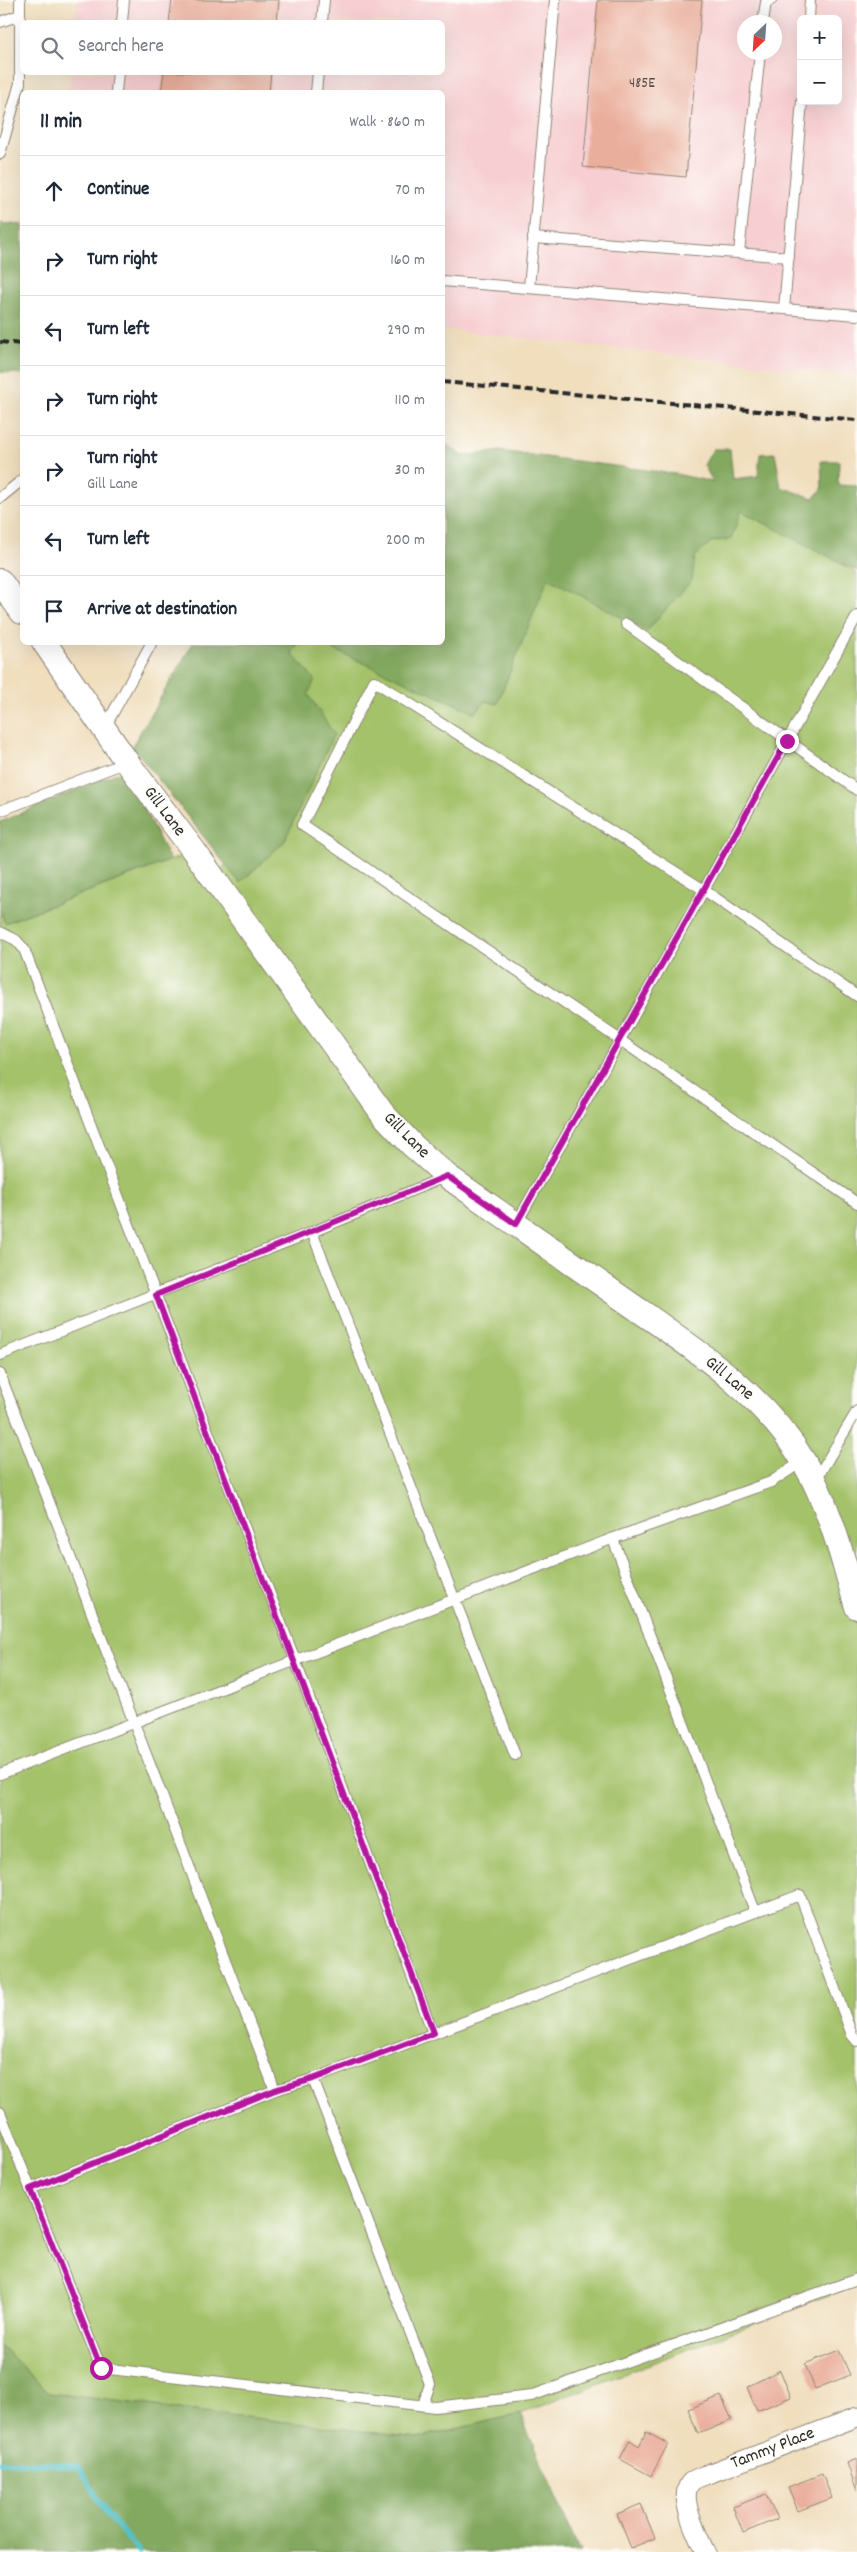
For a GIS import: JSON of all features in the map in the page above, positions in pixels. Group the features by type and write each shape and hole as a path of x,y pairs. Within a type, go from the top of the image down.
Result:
{"street":[{"path":"0,581 20,609"},
{"name":"Gill Lane","path":"46,645 127,762 194,851 383,1114 412,1145 447,1176 696,1350 756,1401 781,1429 815,1482 833,1526 857,1607"},
{"name":"Tammy Place","path":"705,2552 686,2505 686,2492 690,2482 857,2417"}],"lane":[{"path":"0,154 20,83 20,0"},
{"path":"122,20 124,0"},
{"path":"322,20 324,0"},
{"path":"529,288 555,0"},
{"path":"764,15 766,2 772,0"},
{"path":"809,15 810,0"},
{"path":"0,22 20,15"},
{"path":"739,253 759,60"},
{"path":"116,90 118,75"},
{"path":"316,90 318,75"},
{"path":"784,309 802,105"},
{"path":"533,238 789,257"},
{"path":"445,281 857,315"},
{"path":"0,498 20,482"},
{"path":"516,1224 857,616"},
{"path":"626,624 857,790"},
{"path":"104,729 150,645"},
{"path":"857,996 704,890 374,680 302,825 857,1203"},
{"path":"0,810 127,762"},
{"path":"0,932 16,940 24,949 295,1660 434,2033"},
{"path":"0,1355 156,1295 447,1176"},
{"path":"312,1232 515,1755"},
{"path":"0,1374 275,2090"},
{"path":"815,1482 857,1412"},
{"path":"0,1774 613,1538 771,1482 803,1461"},
{"path":"613,1538 755,1911"},
{"path":"30,2189 275,2090 313,2079 755,1911 800,1896 852,2035 857,2041"},
{"path":"313,2079 430,2384 423,2405"},
{"path":"0,2112 101,2368 435,2406 531,2396 857,2278"}],"shaded area":[{"path":"77,0 857,0 857,376 445,329 445,90 69,90 71,75 445,75 445,20 75,20"}],"green space":[{"path":"0,223 20,225 20,374 0,372"},
{"path":"445,445 463,456 500,451 676,474 713,482 704,465 713,449 730,449 733,479 758,476 760,454 775,453 781,487 813,498 822,489 821,461 839,461 838,485 857,486 857,571 741,511 731,539 711,542 695,557 692,580 647,631 548,578 497,704 486,701 475,713 323,645 445,645"},
{"path":"734,492 857,574 857,2284 520,2414 417,2438 49,2393 0,2345 0,910 5,923 195,851 215,873 271,833 283,645 352,645 468,703 537,561"},
{"path":"192,645 297,645 292,654 315,680 308,694 334,734 284,842 240,883 132,746"},
{"path":"124,770 170,860 5,923 0,910 0,822"},
{"path":"0,2345 49,2393 417,2438 520,2414 580,2552 0,2552"}],"building":[{"path":"172,0 279,0 277,20 169,20"},
{"path":"598,0 702,0 686,177 583,167"},
{"path":"164,75 271,75 269,90 161,90"},
{"path":"839,2350 850,2375 815,2389 805,2364"},
{"path":"780,2370 791,2397 757,2411 747,2387"},
{"path":"721,2396 732,2420 698,2434 688,2409"},
{"path":"646,2432 668,2444 651,2476 620,2459 630,2440 639,2446"},
{"path":"857,2459 857,2491 847,2463"},
{"path":"822,2474 832,2498 798,2511 788,2487"},
{"path":"766,2494 777,2519 743,2533 733,2507"},
{"path":"641,2504 655,2538 631,2548 617,2514"}],"waterway":[{"path":"0,2461 78,2466 106,2512 139,2552"}],"railway":[{"path":"0,342 20,344"},
{"path":"445,382 857,420"}],"route":[{"path":"101,2368 30,2189 275,2090 313,2079 434,2033 156,1295 447,1176 516,1224 787,741"}]}
